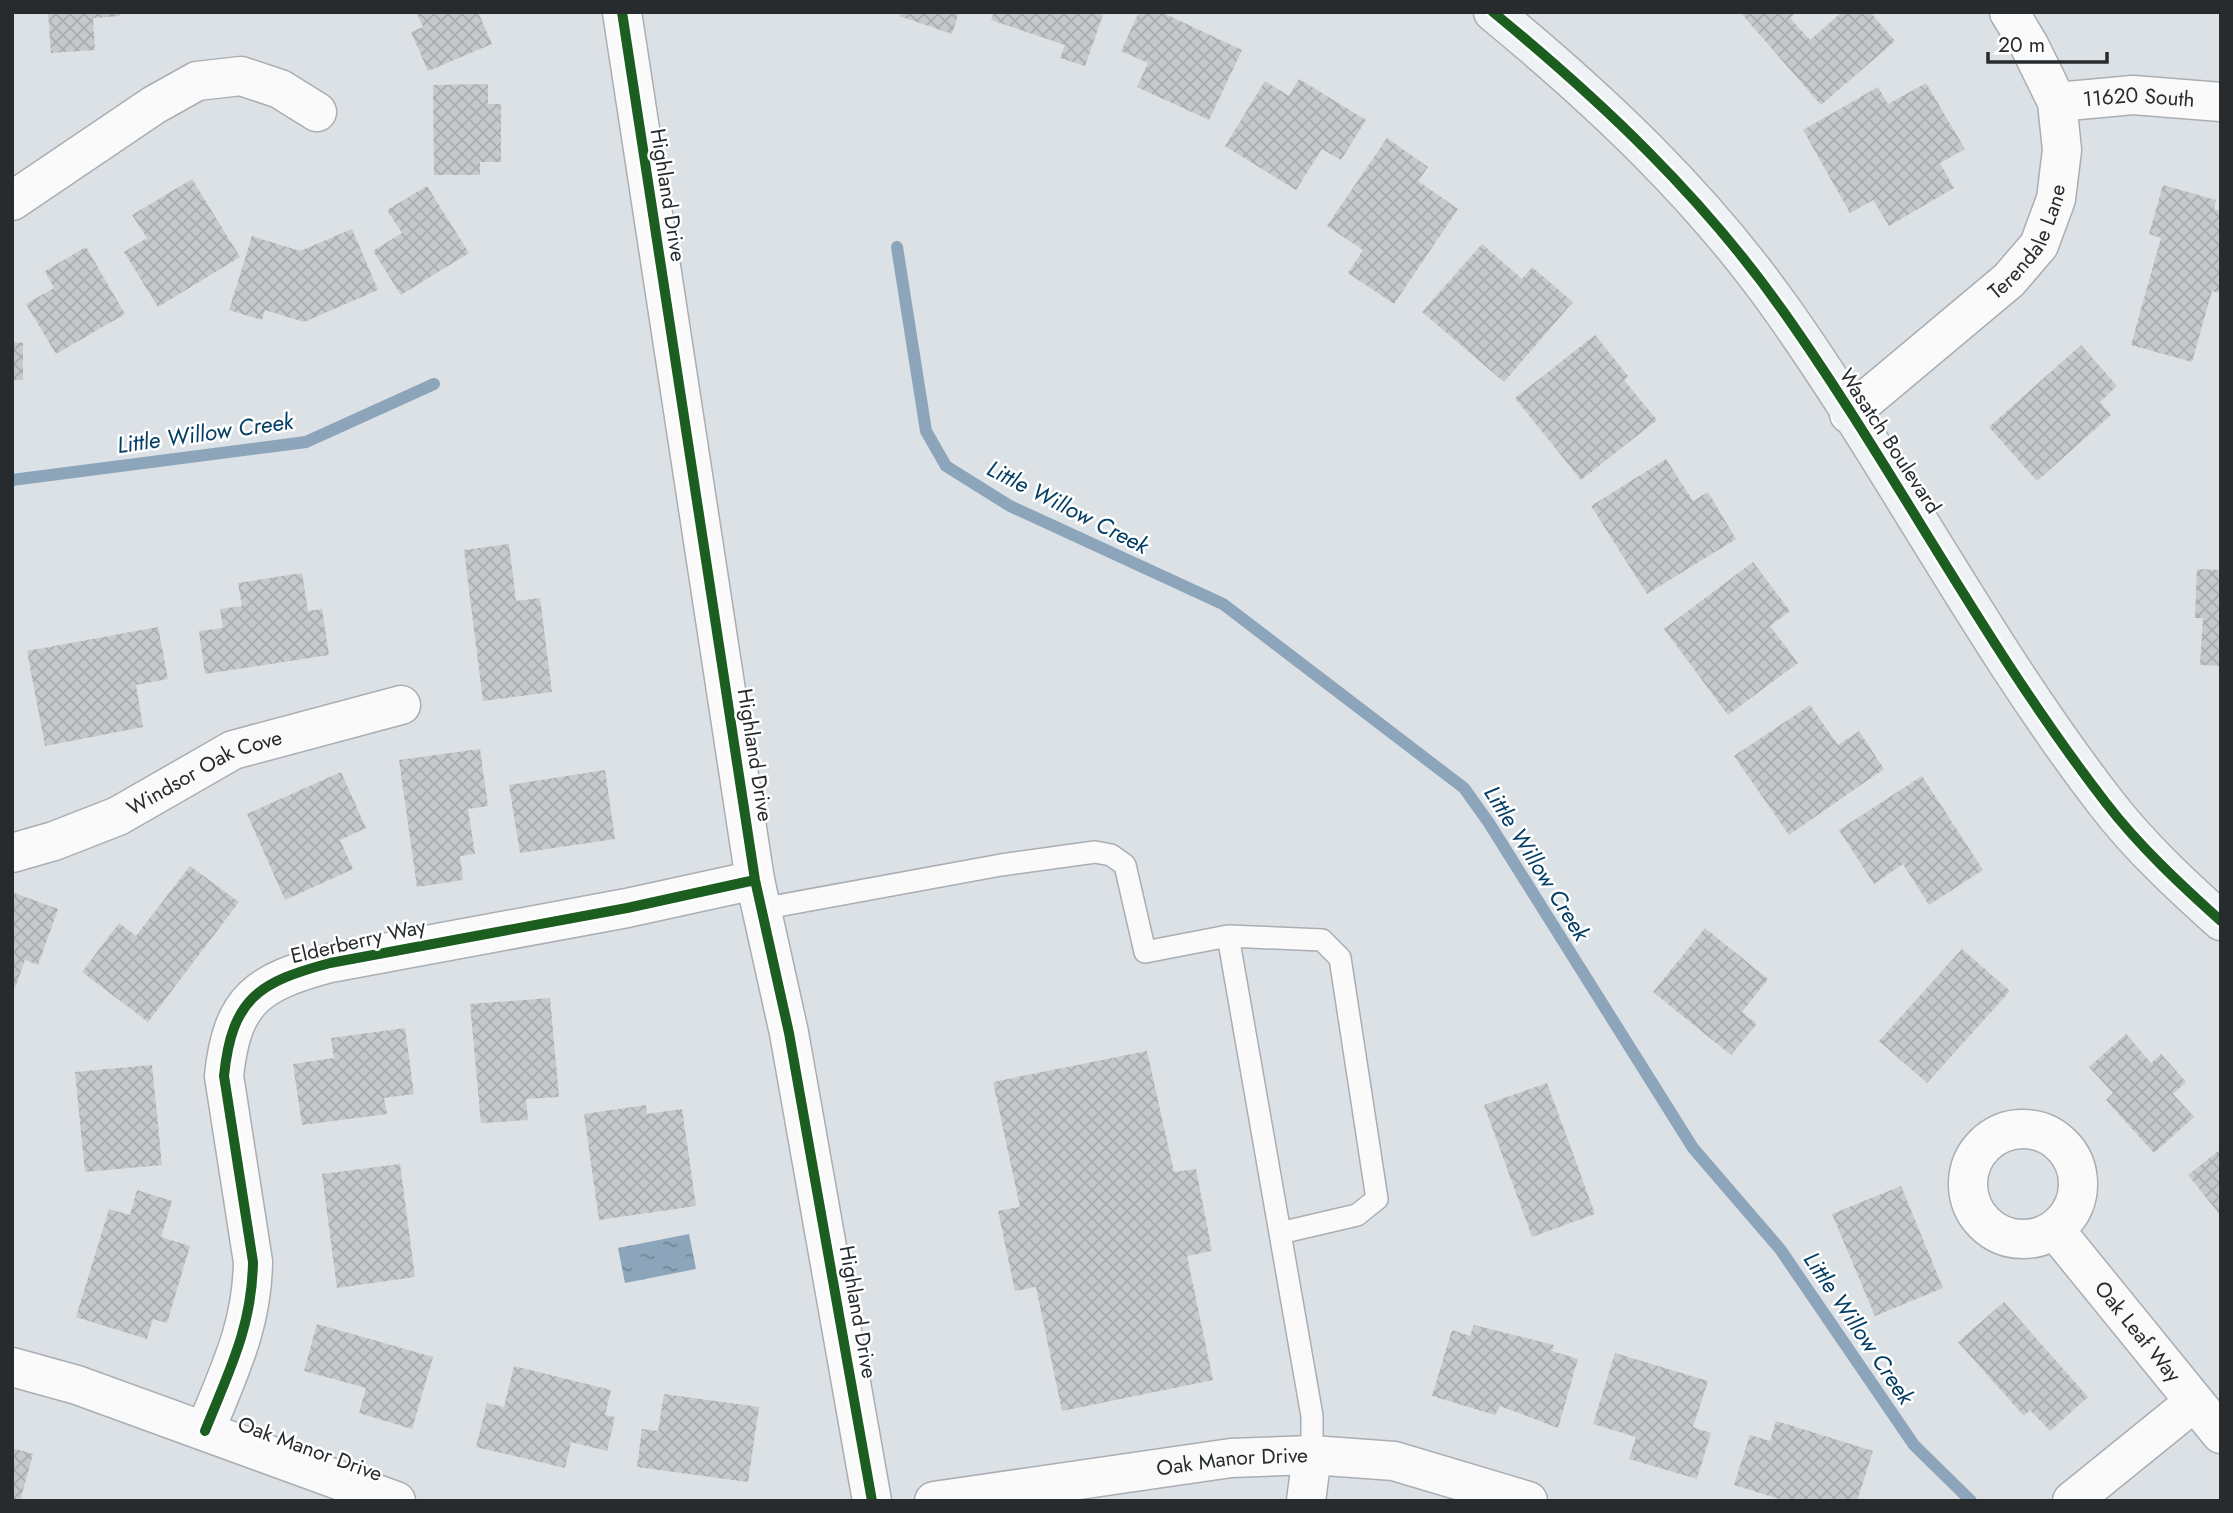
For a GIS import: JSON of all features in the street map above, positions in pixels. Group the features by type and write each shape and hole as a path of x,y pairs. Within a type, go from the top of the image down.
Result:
{"main road":[{"name":"Wasatch Boulevard","path":"1493,12 1665,166 1727,234 1784,312 2051,727 2107,805 2221,921"}],"street":[{"name":"Highland Drive","path":"622,12 758,895 789,1033 872,1501"},
{"name":"Terendale Lane","path":"1849,414 2009,280 2039,245 2056,199 2062,150 2057,102 2029,45 2009,12"},
{"path":"12,201 154,104 197,81 241,76 280,89 317,112"},
{"name":"11620 South","path":"2057,102 2133,95 2221,102"},
{"name":"Windsor Oak Cove","path":"12,853 54,841 118,816 233,750 401,705"},
{"name":"Elderberry Way","path":"205,1431 247,1328 253,1289 253,1262 224,1076 227,1046 237,1016 263,987 297,972 330,963 627,908 758,895"},
{"name":"Oak Leaf Way","path":"2055,1230 2193,1403 2221,1434"},
{"name":"Oak Manor Drive","path":"12,1367 77,1385 396,1501"},
{"path":"2072,1501 2193,1403"},
{"path":"1306,1501 1312,1455"},
{"name":"Oak Manor Drive","path":"934,1501 1231,1458 1312,1455 1394,1461 1528,1501"}],"lane":[{"path":"758,895 1095,852 1111,856 1125,865 1145,951 1228,936 1322,940 1340,958 1377,1199 1357,1214 1280,1233"},
{"path":"1228,936 1311,1416 1312,1455"}],"water":[{"path":"689,1234 696,1269 625,1283 618,1248"}],"building":[{"path":"48,12 119,12 120,16 93,18 95,50 51,53"},
{"path":"416,12 478,12 492,44 428,71 411,32 423,27"},
{"path":"901,12 959,12 952,34 899,16"},
{"path":"994,12 1104,12 1085,66 1060,58 1065,45 991,20"},
{"path":"1139,12 1161,12 1242,50 1209,120 1137,87 1148,63 1121,51"},
{"path":"1740,12 1796,12 1790,18 1810,40 1842,12 1870,12 1895,41 1821,105"},
{"path":"1299,79 1366,120 1341,160 1322,149 1296,190 1225,146 1265,81 1289,96"},
{"path":"1926,83 1965,149 1940,163 1954,188 1889,226 1873,200 1850,213 1803,130 1878,87 1888,104"},
{"path":"488,84 488,104 501,104 501,162 480,162 480,175 434,175 433,85"},
{"path":"1387,138 1428,167 1418,181 1458,209 1394,304 1348,273 1363,250 1327,226"},
{"path":"192,179 240,257 158,307 124,252 147,238 132,215"},
{"path":"2163,185 2216,200 2214,209 2221,211 2221,293 2212,291 2192,362 2131,345 2161,238 2149,234"},
{"path":"427,186 469,253 401,295 373,251 402,233 387,210"},
{"path":"352,229 378,290 304,322 265,310 262,320 229,310 252,236 300,251"},
{"path":"1482,244 1522,279 1532,267 1573,302 1504,382 1422,312"},
{"path":"86,247 125,314 56,354 26,304 54,288 45,271"},
{"path":"1595,335 1628,376 1624,380 1657,420 1581,480 1515,398"},
{"path":"12,342 23,343 23,380 12,380"},
{"path":"2081,345 2117,386 2100,402 2111,415 2037,481 1989,427"},
{"path":"1666,459 1693,501 1708,492 1736,539 1647,594 1591,506"},
{"path":"509,544 516,601 540,598 552,692 483,701 464,550"},
{"path":"1753,562 1790,611 1770,626 1798,663 1728,715 1664,629"},
{"path":"2197,569 2221,570 2221,666 2200,665 2203,618 2195,618"},
{"path":"302,573 308,611 322,609 329,655 205,674 199,631 223,628 220,609 242,606 238,583"},
{"path":"158,627 168,679 136,685 143,727 45,746 27,651"},
{"path":"1810,705 1838,745 1859,731 1884,769 1789,835 1734,756"},
{"path":"480,749 488,806 468,809 475,854 460,856 463,880 417,887 399,760"},
{"path":"605,770 615,839 520,853 509,785"},
{"path":"341,772 366,828 340,840 353,869 285,900 247,814"},
{"path":"1922,776 1983,870 1929,905 1903,864 1874,884 1839,830"},
{"path":"190,866 239,902 148,1022 82,972 119,923 136,936"},
{"path":"12,892 58,909 38,965 25,960 15,988 12,987"},
{"path":"1705,928 1768,979 1742,1012 1757,1024 1731,1055 1653,992"},
{"path":"1962,949 2010,991 1927,1083 1879,1041"},
{"path":"550,998 559,1097 526,1099 528,1120 481,1123 470,1004"},
{"path":"405,1028 414,1094 384,1098 387,1114 302,1125 293,1064 334,1058 331,1038"},
{"path":"2126,1034 2151,1063 2161,1054 2186,1082 2173,1094 2194,1117 2154,1153 2106,1100 2113,1093 2089,1067"},
{"path":"1147,1051 1174,1172 1196,1169 1212,1251 1187,1256 1213,1380 1062,1411 1036,1287 1015,1291 998,1211 1020,1207 993,1082"},
{"path":"152,1065 162,1165 85,1172 75,1072"},
{"path":"1547,1083 1595,1214 1532,1237 1484,1105"},
{"path":"646,1105 647,1114 682,1109 696,1206 599,1220 584,1114"},
{"path":"2221,1149 2221,1216 2188,1175"},
{"path":"400,1164 415,1277 337,1288 322,1174"},
{"path":"1901,1186 1943,1288 1875,1316 1832,1214"},
{"path":"137,1190 172,1201 161,1237 190,1246 167,1323 153,1319 147,1339 76,1317 109,1209 130,1215"},
{"path":"2004,1302 2088,1397 2050,1431 2030,1410 2024,1416 1958,1342"},
{"path":"317,1324 433,1357 412,1429 359,1413 366,1388 304,1371"},
{"path":"1474,1325 1554,1345 1552,1351 1578,1359 1558,1428 1500,1406 1495,1415 1432,1396 1452,1330 1470,1336"},
{"path":"1615,1353 1708,1381 1693,1427 1711,1433 1697,1479 1629,1459 1636,1437 1593,1424"},
{"path":"514,1366 611,1390 605,1415 615,1417 607,1451 571,1442 565,1468 476,1447 487,1403 504,1407"},
{"path":"664,1394 759,1407 748,1482 637,1467 642,1429 658,1431"},
{"path":"1776,1421 1873,1451 1857,1501 1786,1501 1734,1485 1750,1435 1770,1441"},
{"path":"12,1448 33,1454 20,1501 12,1501"}],"waterway":[{"name":"Little Willow Creek","path":"897,247 926,431 946,466 1010,506 1223,604 1464,788 1489,823 1693,1148 1780,1249 1914,1445 1971,1501"},
{"name":"Little Willow Creek","path":"12,480 306,442 434,384"}],"cycle path":[{"path":"622,12 755,880 789,1033 872,1501"},
{"path":"1493,12 1611,115 1684,189 1752,269 1824,372 2062,744 2132,835 2221,921"},
{"path":"205,1431 238,1348 252,1285 253,1262 224,1076 234,1028 253,997 285,978 330,963 627,908 755,880"}]}
